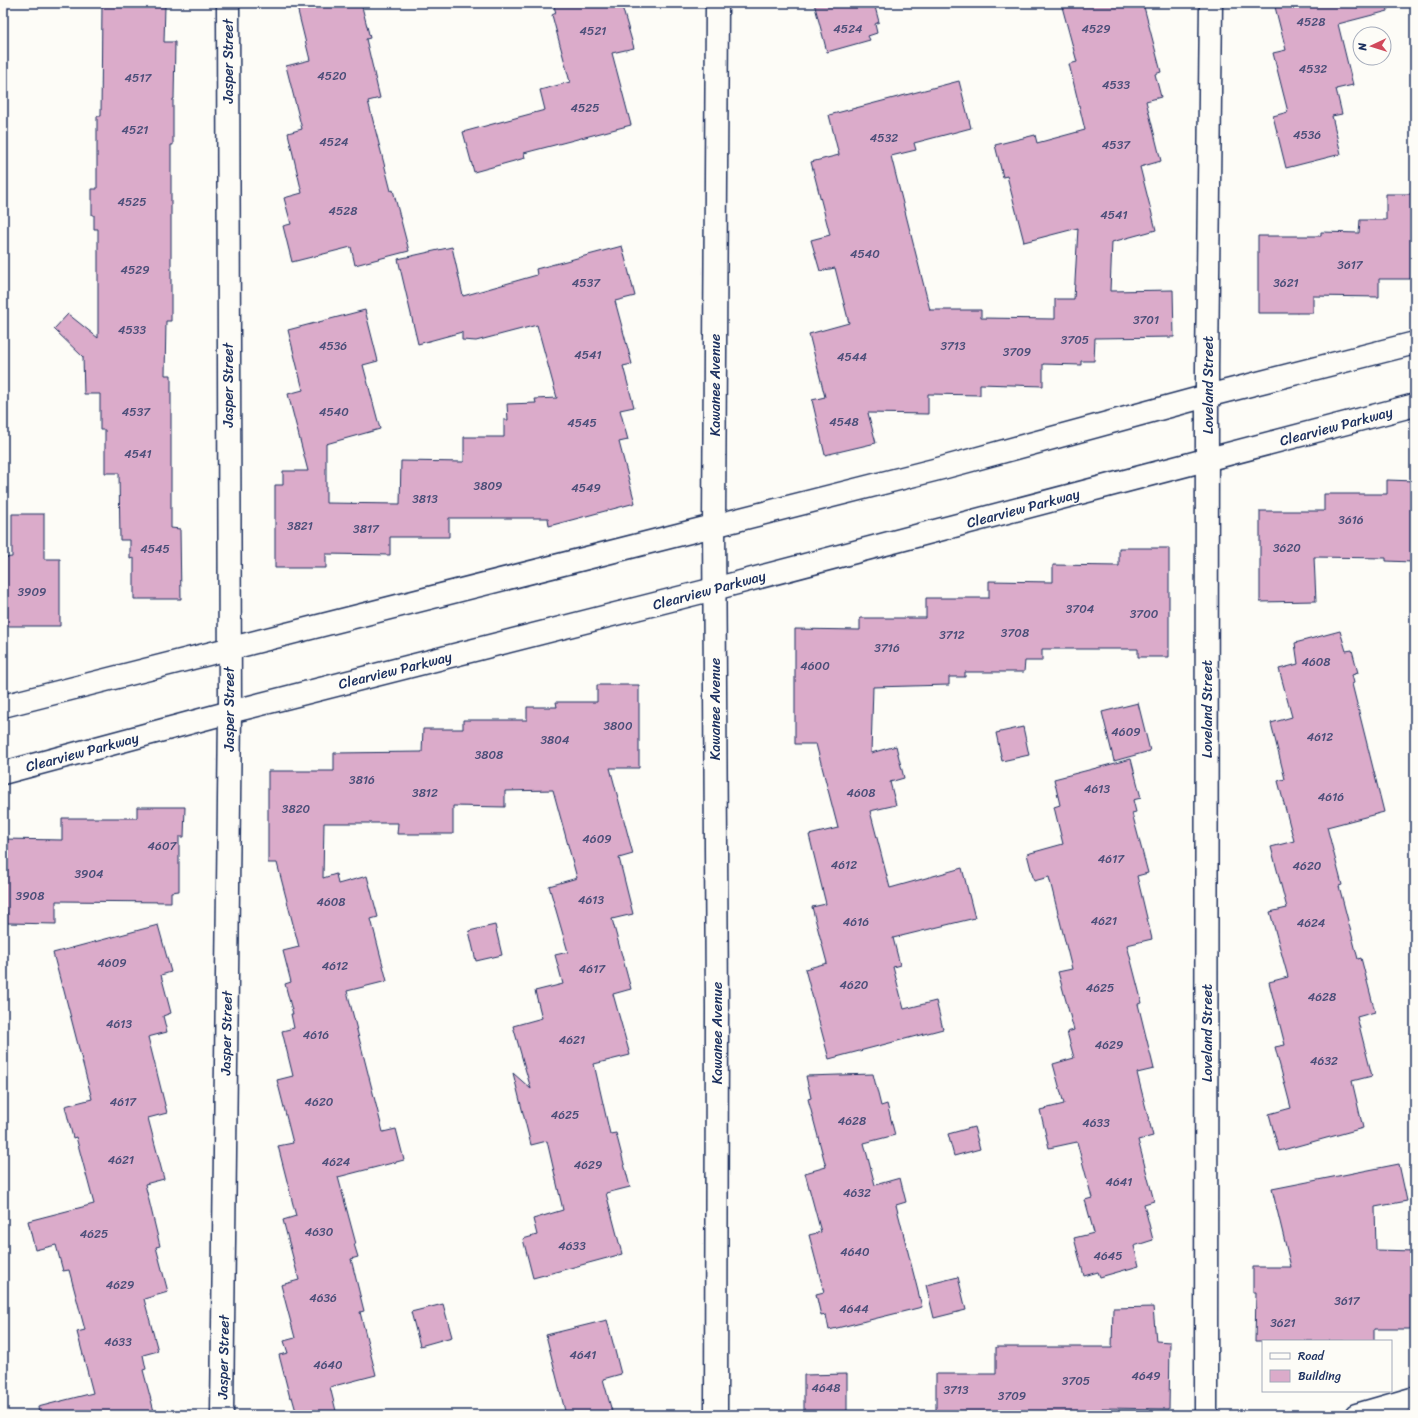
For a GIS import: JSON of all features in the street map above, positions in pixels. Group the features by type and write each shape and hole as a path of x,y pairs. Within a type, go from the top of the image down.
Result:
{"street":[{"name":"Jasper Street","path":"222,1415 230,712 228,3"},
{"name":"Kawanee Avenue","path":"716,1415 717,1000 714,525 717,3"},
{"name":"Loveland Street","path":"1206,1415 1207,396 1211,3"},
{"path":"3,706 1014,449 1207,396 1415,343"},
{"name":"Clearview Parkway","path":"3,773 230,712 714,589 1415,405"},
{"path":"1356,1415 1415,1398"}],"building":[{"path":"102,3 160,3 160,6 165,6 164,42 175,42 173,145 171,145 171,321 166,321 165,375 171,375 171,528 180,529 181,599 134,599 134,558 130,559 130,540 120,540 119,473 105,473 105,430 100,430 100,394 84,394 83,357 54,329 68,314 98,338 98,229 94,229 94,215 92,215 92,189 97,189 97,116 101,116"},
{"path":"296,3 361,3 370,38 366,39 380,98 368,101 391,191 393,190 409,251 355,265 351,247 292,262 283,226 291,224 284,198 302,193 288,133 302,129 286,66 310,60"},
{"path":"553,3 621,3 634,48 612,53 631,125 524,153 525,158 474,172 463,132 545,110 540,90 570,82 552,15 556,13"},
{"path":"814,3 874,3 879,22 875,24 877,33 868,36 870,40 827,52"},
{"path":"1061,3 1143,3 1161,72 1155,74 1161,97 1146,101 1161,161 1140,167 1156,230 1112,242 1110,291 1173,290 1174,337 1095,338 1094,361 1081,361 1081,365 1043,364 1043,386 980,384 980,395 928,394 928,414 868,413 876,443 825,455 812,400 825,397 809,334 849,323 835,268 820,271 811,240 830,235 811,162 839,155 829,115 959,81 971,128 914,143 916,150 891,156 930,310 981,310 981,318 1055,319 1055,299 1074,299 1078,228 1024,242 1007,176 1003,177 995,145 1035,135 1037,143 1085,130 1069,64 1077,62"},
{"path":"1274,3 1387,3 1388,11 1338,24 1353,85 1336,89 1342,114 1332,116 1341,154 1286,168 1273,116 1288,112 1273,53 1286,50"},
{"path":"1386,194 1415,194 1415,279 1379,279 1379,297 1313,296 1313,313 1258,313 1258,236 1321,236 1321,232 1359,233 1360,220 1386,220"},
{"path":"622,246 635,296 615,301 632,364 623,366 634,407 620,410 628,440 619,442 635,503 549,526 548,518 449,518 449,537 390,537 390,555 326,554 326,568 275,568 275,485 283,485 283,471 308,471 288,394 303,390 288,330 365,310 378,361 363,365 380,429 326,444 326,503 400,504 401,461 464,462 464,437 504,437 504,420 508,420 507,404 536,403 535,399 557,398 537,325 476,341 462,340 462,332 418,344 398,259 452,247 463,296 537,275 536,269"},
{"path":"1387,480 1415,481 1415,550 1412,550 1412,562 1386,561 1386,558 1314,557 1316,601 1260,602 1260,511 1324,511 1324,494 1387,494"},
{"path":"12,514 44,514 44,559 60,559 60,626 4,626 3,558 12,557"},
{"path":"1119,548 1169,548 1169,657 1138,657 1138,649 1042,649 1042,661 1025,661 1024,672 965,672 965,677 949,677 949,685 873,687 871,753 896,746 904,778 890,782 896,805 870,811 890,888 962,868 975,918 893,938 900,965 893,967 904,1009 936,1001 943,1029 829,1059 805,969 827,963 812,907 826,904 809,835 838,828 816,744 795,744 795,629 860,630 860,618 926,618 926,598 989,598 989,581 1053,582 1053,565 1119,566"},
{"path":"1340,631 1346,651 1352,650 1358,673 1352,675 1354,683 1352,684 1384,812 1327,827 1342,885 1339,886 1358,959 1361,958 1375,1012 1357,1017 1372,1076 1352,1081 1363,1128 1279,1151 1269,1114 1291,1108 1275,1047 1285,1045 1269,982 1288,977 1270,912 1287,908 1271,847 1294,841 1278,781 1285,779 1271,723 1292,717 1279,669 1298,664 1295,643"},
{"path":"597,685 639,685 639,768 610,768 633,854 619,858 633,914 612,919 631,989 613,994 630,1055 594,1064 610,1134 616,1133 630,1187 606,1193 622,1254 533,1278 523,1239 537,1235 533,1219 563,1210 547,1141 531,1145 513,1073 531,1089 513,1026 542,1018 535,991 563,984 555,955 568,952 549,886 577,878 553,790 505,791 505,807 453,806 453,834 397,834 398,823 324,823 323,878 336,874 338,884 367,876 378,917 371,919 387,981 347,991 383,1132 396,1129 404,1160 338,1177 356,1244 354,1244 358,1257 351,1259 364,1311 360,1312 376,1375 330,1387 337,1415 297,1415 292,1397 290,1398 279,1355 288,1353 284,1341 295,1338 281,1285 299,1280 283,1220 296,1216 278,1146 293,1143 277,1080 293,1076 282,1031 294,1028 291,1014 293,1014 285,984 291,982 283,951 299,947 277,863 268,863 268,771 334,771 334,753 422,752 423,729 463,729 463,720 527,720 527,707 557,707 556,702 597,702"},
{"path":"1138,703 1150,751 1114,761 1102,712"},
{"path":"1023,727 1029,755 1002,761 996,733"},
{"path":"1131,759 1141,798 1133,800 1136,812 1132,813 1148,873 1137,876 1152,939 1127,945 1142,1003 1138,1004 1154,1069 1137,1073 1153,1136 1138,1140 1154,1201 1144,1204 1153,1240 1134,1246 1139,1266 1100,1277 1098,1272 1084,1276 1074,1238 1094,1233 1085,1200 1092,1198 1077,1142 1049,1148 1040,1110 1064,1104 1053,1064 1074,1058 1067,1032 1074,1030 1058,972 1072,969 1049,877 1034,881 1027,854 1063,844 1054,807 1060,805 1054,779"},
{"path":"137,807 185,807 184,837 179,837 179,891 171,892 171,902 56,901 56,924 7,923 7,913 3,913 3,839 62,840 62,818 137,818"},
{"path":"158,925 171,972 161,975 171,1013 163,1016 167,1032 148,1037 167,1113 148,1118 164,1179 145,1184 160,1246 156,1247 168,1292 144,1299 158,1351 143,1355 146,1369 143,1370 155,1415 39,1415 38,1407 93,1393 77,1332 85,1330 69,1270 63,1271 56,1245 35,1250 28,1221 94,1204 76,1137 73,1138 65,1106 92,1099 53,953"},
{"path":"495,925 502,955 476,961 469,931"},
{"path":"873,1074 881,1106 887,1104 895,1135 864,1143 875,1185 900,1178 906,1202 896,1205 922,1307 829,1330 826,1315 821,1316 816,1294 824,1292 809,1235 821,1232 805,1173 826,1167 808,1099 811,1098 806,1076"},
{"path":"974,1127 980,1149 954,1156 948,1134"},
{"path":"1399,1164 1407,1201 1375,1207 1376,1250 1415,1251 1415,1329 1374,1329 1374,1340 1255,1341 1256,1292 1253,1292 1253,1267 1291,1267 1272,1189"},
{"path":"958,1277 966,1310 934,1318 926,1285"},
{"path":"443,1304 452,1337 420,1346 411,1312"},
{"path":"1153,1307 1156,1341 1170,1342 1169,1409 1102,1408 1102,1415 936,1415 936,1374 996,1374 996,1347 1112,1347 1113,1308"},
{"path":"607,1320 621,1374 603,1379 613,1415 566,1415 546,1335"},
{"path":"847,1374 847,1415 804,1415 804,1375"}]}
